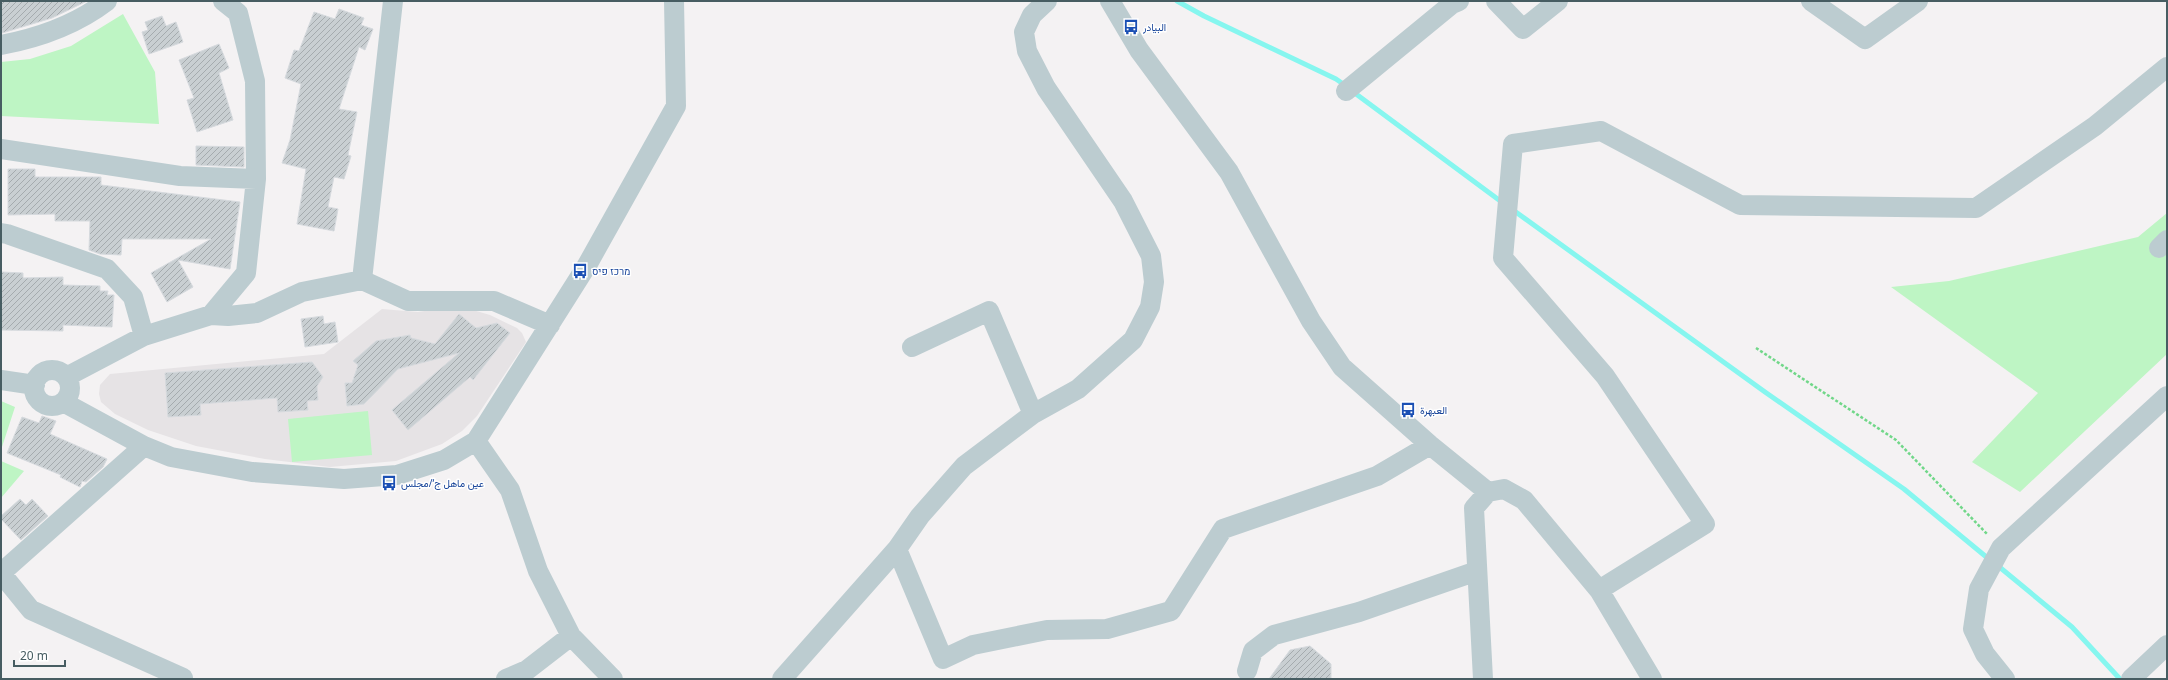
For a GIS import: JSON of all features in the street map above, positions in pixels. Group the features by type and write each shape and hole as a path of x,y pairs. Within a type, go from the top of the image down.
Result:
{"street":[{"path":"1,45 28,40 91,14 108,1"},
{"path":"210,315 246,272 256,180 256,81 241,7 223,1"},
{"path":"362,280 393,1"},
{"path":"63,402 144,446 171,457 252,472 344,479 397,475 444,460 476,442 586,267 676,106 674,1"},
{"path":"782,679 897,550 920,516 964,466 1033,414 1078,389 1133,340 1150,306 1154,282 1151,256 1123,201 1046,88 1027,51 1024,32 1032,15 1047,1"},
{"path":"1110,1 1139,50 1229,172 1307,314 1342,367 1430,445 1488,492"},
{"path":"1346,91 1452,4 1459,1"},
{"path":"1496,1 1523,29 1558,1"},
{"path":"1811,1 1865,39 1918,1"},
{"path":"1599,590 1705,524 1605,376 1503,258 1513,144 1600,131 1740,205 1976,208 2095,126 2167,67"},
{"path":"1,149 180,176 256,180"},
{"path":"1,234 107,269 133,297 144,336"},
{"path":"66,377 144,336 210,315 228,316 257,313 302,292 362,280 408,301 494,301 550,325"},
{"path":"912,347 989,311 1033,414"},
{"path":"51,370 62,373 66,377 70,387 69,392 63,402 58,404 46,404 37,396 35,385 40,374 51,370"},
{"path":"1,380 35,385"},
{"path":"2005,679 1985,654 1973,629 1979,589 2001,548 2167,396"},
{"path":"476,442 510,490 538,572 571,636 613,679"},
{"path":"897,550 943,659 973,645 1047,630 1107,629 1171,611 1224,529 1377,476 1430,445"},
{"path":"144,446 1,573 31,610 184,678"},
{"path":"1483,679 1474,508 1488,492 1504,489 1524,500 1599,590 1652,679"},
{"path":"1246,671 1254,651 1274,635 1359,612 1477,571"},
{"path":"506,679 527,670 571,636"},
{"path":"2131,679 2167,645"}],"path":[{"path":"1756,348 1896,440 2001,548"}],"shaded area":[{"path":"444,308 466,308 490,315 517,328 522,333 526,342 477,416 462,431 442,444 396,461 330,467 265,459 196,446 148,430 115,414 101,402 99,394 100,385 110,374 324,354 382,309 418,312"}],"green space":[{"path":"123,14 155,72 159,124 1,116 1,62 30,59 71,46"},
{"path":"2167,213 2167,354 2020,492 1972,462 2038,393 1891,287 1949,281 2138,237"},
{"path":"1,401 15,407 1,450"},
{"path":"368,411 372,455 292,462 288,419"},
{"path":"1,461 24,471 1,498"}],"building":[{"path":"1,1 87,1 52,18 2,33"},
{"path":"339,9 364,18 361,25 373,29 365,50 359,47 339,109 357,112 348,155 351,156 344,179 334,177 328,207 338,209 334,231 297,224 306,169 282,163 290,140 301,84 285,78 294,50 299,51 314,12 335,19"},
{"path":"162,16 166,26 176,22 183,42 149,54 142,32 148,30 145,22"},
{"path":"219,44 229,68 219,73 233,120 197,132 187,100 194,98 179,60"},
{"path":"196,146 244,147 244,167 196,165"},
{"path":"8,169 35,169 35,177 101,177 101,185 240,202 230,269 178,260 193,287 167,302 151,273 211,239 122,239 121,255 100,254 89,250 90,221 55,221 55,214 8,215"},
{"path":"1,272 23,273 23,278 63,277 63,285 100,286 100,291 108,291 107,295 114,295 112,327 63,325 63,331 1,330"},
{"path":"459,314 476,328 497,323 510,333 473,380 470,377 408,430 392,410 459,353 398,369 364,404 347,406 345,383 352,383 358,365 353,361 376,341 410,335 411,338 435,344"},
{"path":"323,316 324,324 335,322 338,342 305,347 301,319"},
{"path":"312,362 323,377 317,386 318,400 307,401 308,410 278,412 277,398 200,404 201,415 168,417 165,373"},
{"path":"42,416 56,421 50,434 107,459 103,467 86,482 82,481 80,487 60,477 61,475 7,453 22,417 39,423"},
{"path":"20,499 26,505 32,499 48,516 21,540 1,519 1,516"},
{"path":"1310,646 1331,664 1331,679 1269,679 1290,650"}],"waterway":[{"path":"1177,1 1204,16 1336,79 1346,86"},
{"path":"1352,91 1503,203"},
{"path":"1513,210 1765,392 1904,489 1990,560"},
{"path":"1997,565 2072,627 2120,679"}],"place":[{"name":"البيادر","path":"1131,27"},
{"name":"מרכז פיס","path":"580,271"},
{"name":"العبهرة","path":"1408,410"},
{"name":"عين ماهل ج‘/مجلس","path":"389,483"}]}
